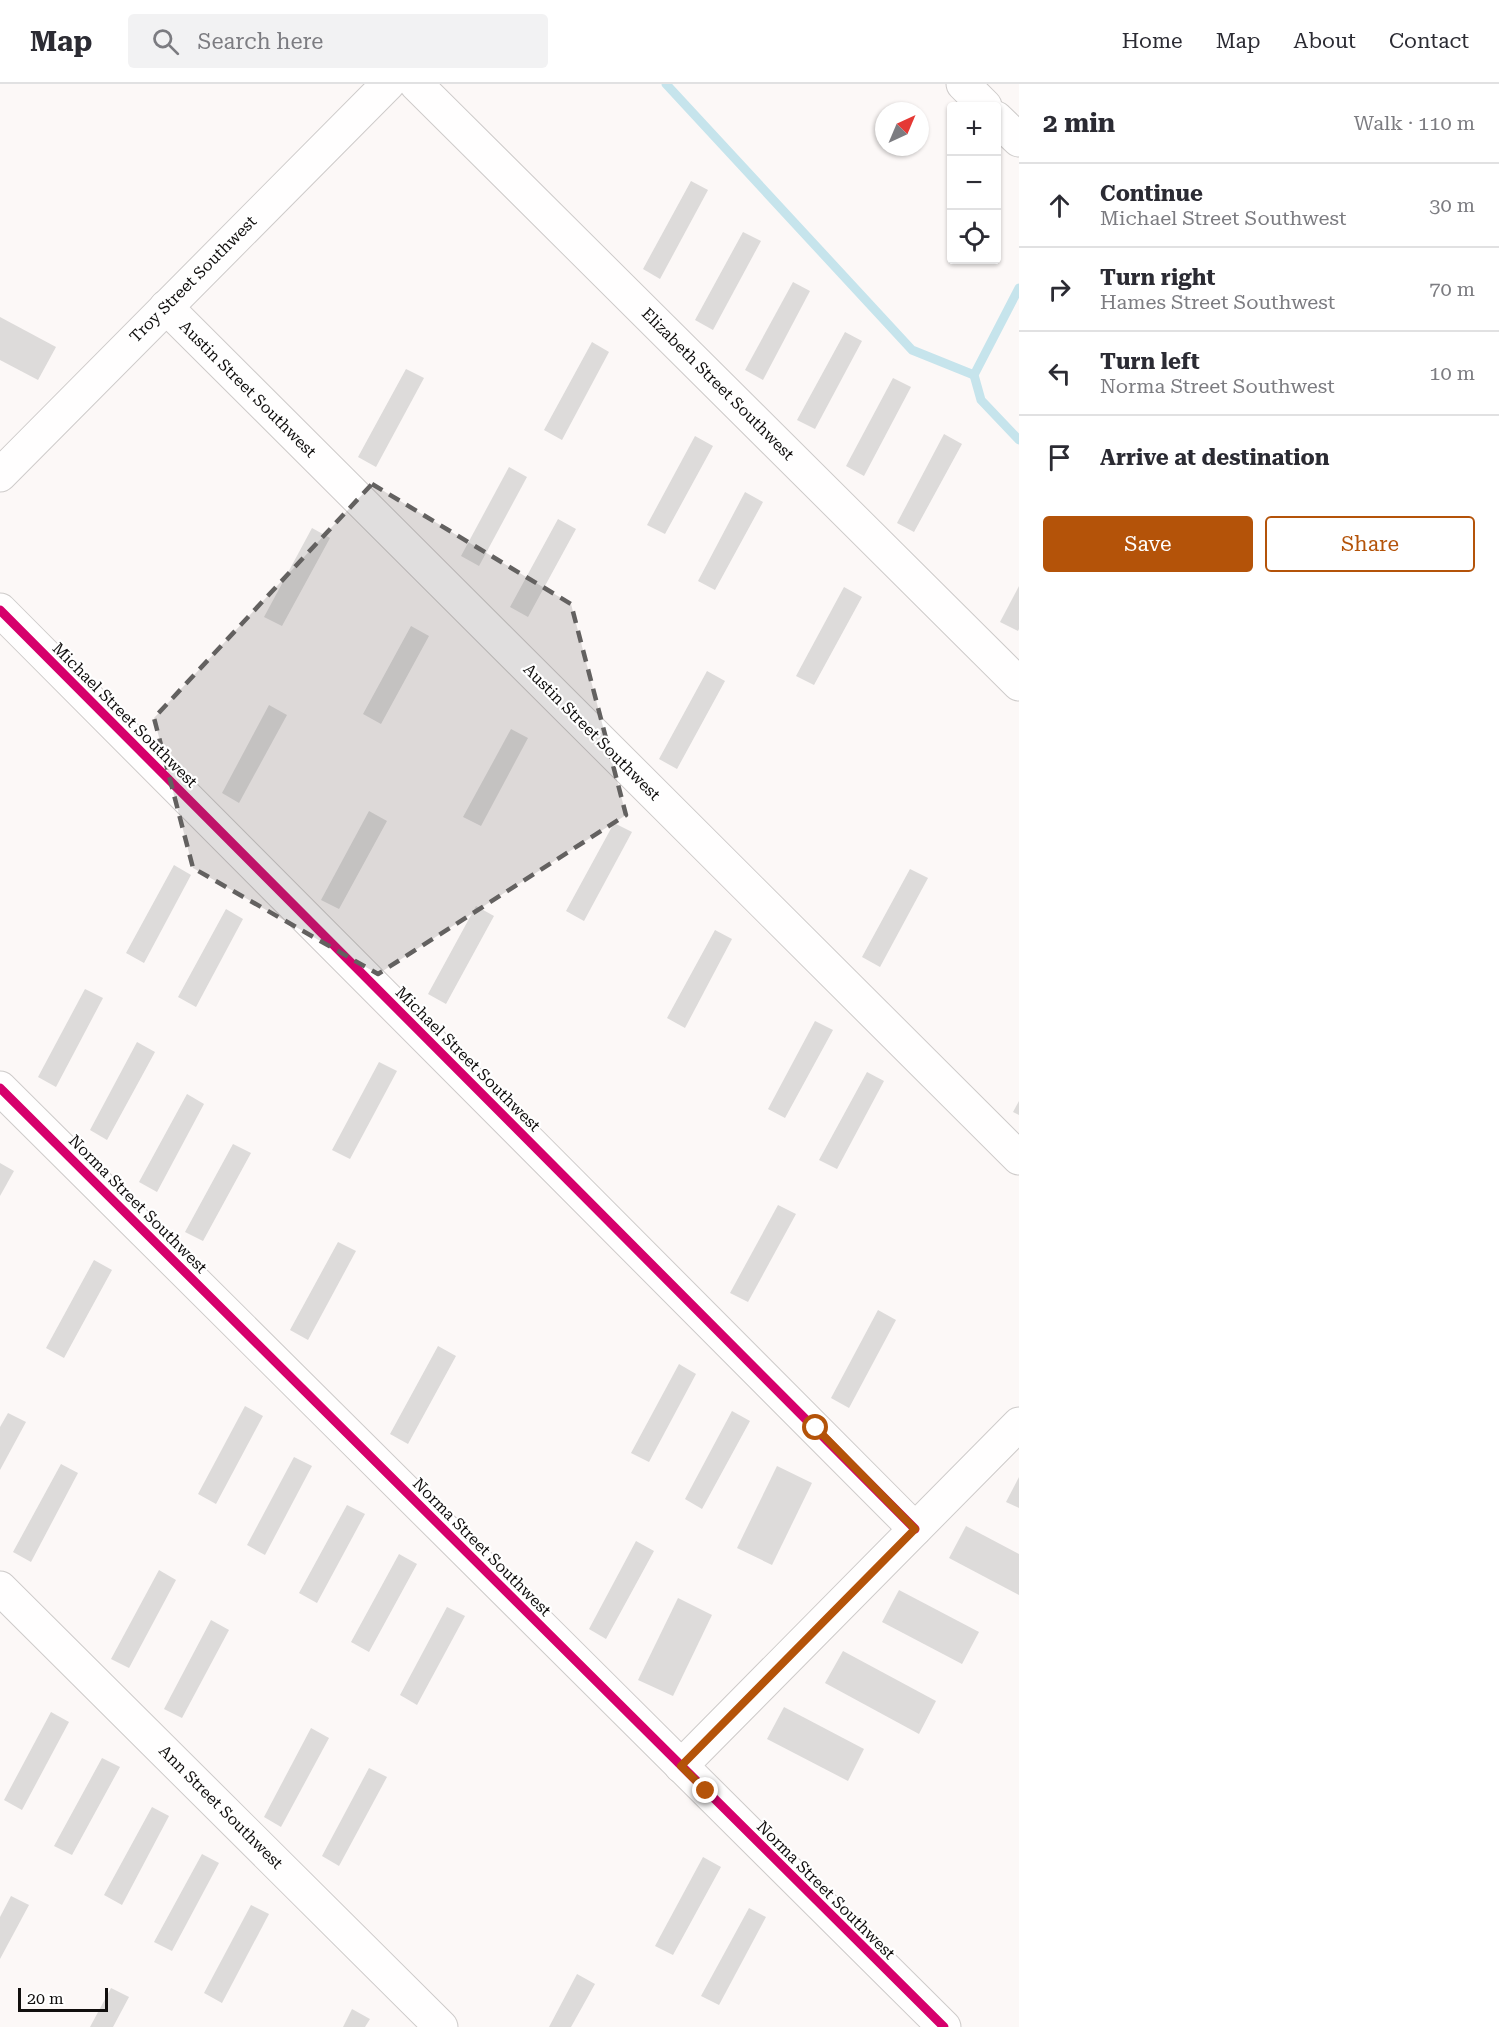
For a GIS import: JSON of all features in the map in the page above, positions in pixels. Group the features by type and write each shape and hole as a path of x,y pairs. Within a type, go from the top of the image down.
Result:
{"street":[{"name":"Troy Street Southwest","path":"0,475 388,84"},
{"name":"Elizabeth Street Southwest","path":"416,84 1019,684"},
{"path":"963,84 981,102"},
{"path":"1001,123 1019,140"},
{"name":"Austin Street Southwest","path":"166,307 1019,1158"},
{"name":"Michael Street Southwest","path":"0,610 915,1529"},
{"name":"Norma Street Southwest","path":"0,1088 944,2027"},
{"path":"681,1766 1019,1424"},
{"name":"Ann Street Southwest","path":"0,1588 441,2027"}],"highlighted area":[{"path":"372,484 571,604 626,815 378,974 193,868 154,718"}],"building":[{"path":"691,181 708,190 660,279 643,269"},
{"path":"743,232 761,241 713,330 695,320"},
{"path":"793,282 810,291 763,380 745,370"},
{"path":"0,317 56,347 38,380 0,360"},
{"path":"845,332 862,341 815,429 797,420"},
{"path":"592,342 609,352 562,440 544,430"},
{"path":"406,369 424,378 376,467 358,457"},
{"path":"893,378 911,387 864,476 846,466"},
{"path":"944,434 962,444 914,532 897,523"},
{"path":"695,436 713,446 665,534 647,525"},
{"path":"509,467 527,477 479,566 461,556"},
{"path":"745,492 763,502 715,590 698,581"},
{"path":"558,519 576,529 528,617 510,607"},
{"path":"312,528 330,538 282,626 264,617"},
{"path":"1019,586 1019,629 1018,631 1000,622"},
{"path":"844,587 862,597 814,685 796,676"},
{"path":"411,626 429,636 381,724 363,714"},
{"path":"707,671 725,681 677,769 659,759"},
{"path":"269,705 287,715 239,803 222,793"},
{"path":"511,729 528,738 481,826 463,817"},
{"path":"369,811 387,821 339,909 321,900"},
{"path":"614,823 632,832 584,921 566,911"},
{"path":"174,865 191,875 144,963 126,953"},
{"path":"910,869 928,878 880,967 862,957"},
{"path":"476,906 494,916 446,1004 428,994"},
{"path":"226,909 243,919 196,1007 178,997"},
{"path":"715,930 732,939 685,1028 667,1018"},
{"path":"85,989 103,998 56,1087 38,1077"},
{"path":"815,1021 833,1030 785,1118 768,1109"},
{"path":"137,1042 155,1052 107,1140 90,1130"},
{"path":"379,1062 397,1071 350,1159 332,1150"},
{"path":"867,1072 884,1081 837,1169 819,1160"},
{"path":"187,1094 204,1104 157,1192 139,1182"},
{"path":"1019,1101 1019,1115 1013,1112"},
{"path":"233,1144 251,1153 203,1241 185,1232"},
{"path":"0,1163 14,1171 0,1196"},
{"path":"778,1205 796,1214 748,1302 730,1293"},
{"path":"338,1242 356,1251 308,1340 290,1330"},
{"path":"94,1260 112,1270 64,1358 46,1348"},
{"path":"878,1310 896,1320 849,1408 831,1398"},
{"path":"438,1346 456,1356 408,1444 390,1434"},
{"path":"679,1364 696,1374 649,1462 631,1453"},
{"path":"245,1406 263,1416 216,1504 198,1494"},
{"path":"732,1411 750,1421 702,1509 685,1499"},
{"path":"8,1413 26,1422 0,1470 0,1427"},
{"path":"294,1457 312,1466 265,1555 247,1545"},
{"path":"61,1464 78,1473 31,1562 13,1552"},
{"path":"777,1466 812,1483 772,1565 737,1548"},
{"path":"1019,1477 1019,1508 1006,1502"},
{"path":"347,1505 365,1514 317,1603 299,1593"},
{"path":"966,1526 1019,1554 1019,1595 949,1558"},
{"path":"636,1541 654,1551 606,1639 589,1629"},
{"path":"399,1554 417,1564 369,1652 351,1642"},
{"path":"159,1570 176,1580 129,1668 111,1659"},
{"path":"899,1590 979,1632 962,1664 882,1622"},
{"path":"678,1598 712,1615 673,1696 638,1680"},
{"path":"447,1607 465,1616 417,1705 400,1695"},
{"path":"211,1620 229,1630 182,1718 164,1709"},
{"path":"843,1651 936,1701 919,1734 825,1683"},
{"path":"784,1707 864,1749 848,1781 767,1739"},
{"path":"51,1712 69,1722 22,1810 4,1800"},
{"path":"311,1728 329,1738 281,1827 264,1817"},
{"path":"102,1758 120,1767 72,1855 54,1846"},
{"path":"369,1768 387,1777 339,1866 322,1856"},
{"path":"152,1807 169,1816 122,1905 104,1895"},
{"path":"202,1854 219,1863 172,1951 154,1942"},
{"path":"703,1857 721,1867 673,1955 655,1946"},
{"path":"11,1896 29,1905 0,1959 0,1917"},
{"path":"251,1905 269,1914 222,2003 204,1993"},
{"path":"749,1908 766,1917 719,2005 701,1996"},
{"path":"577,1974 595,1984 571,2027 549,2027"},
{"path":"111,1988 129,1997 113,2027 90,2027"},
{"path":"352,2009 370,2019 365,2027 343,2027"}],"waterway":[{"path":"666,84 912,350 974,375"},
{"path":"1019,288 974,375 981,400 1019,440"}],"cycle path":[{"path":"0,610 915,1529"},
{"path":"0,1088 944,2027"}],"route":[{"path":"706,1791 681,1766 915,1529 816,1428"}]}
